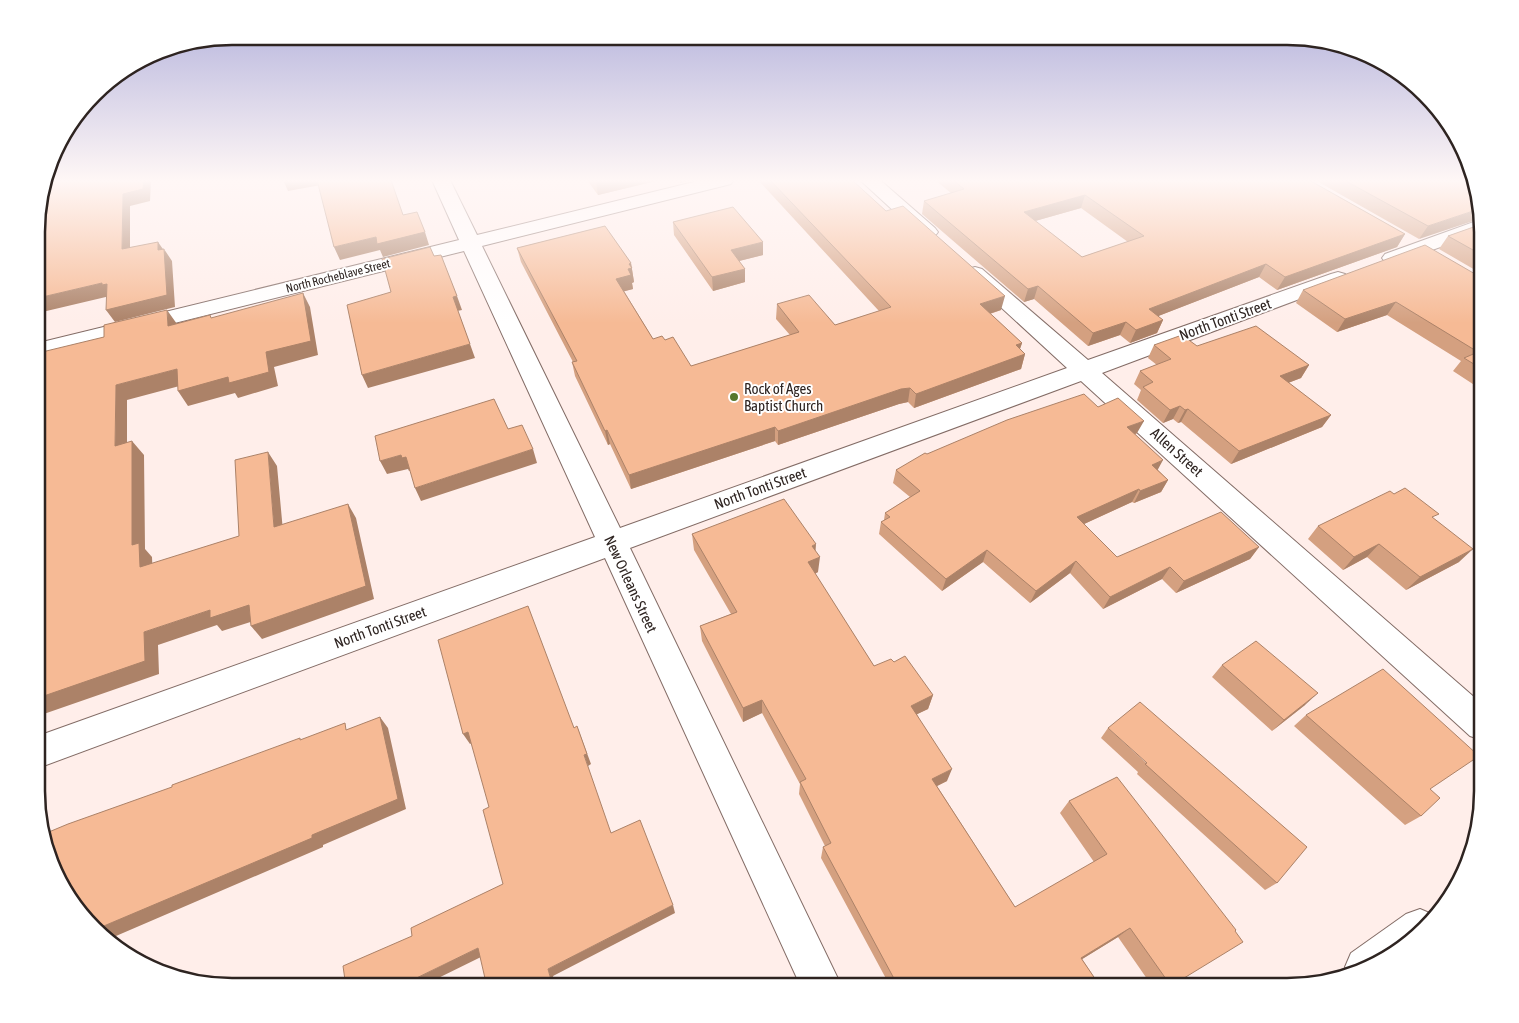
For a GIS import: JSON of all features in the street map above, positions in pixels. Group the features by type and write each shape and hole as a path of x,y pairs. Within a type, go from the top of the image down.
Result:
{"street":[{"name":"New Orleans Street","path":"465,228 611,542 818,978"},
{"name":"North Rocheblave Street","path":"45,348 530,228"},
{"name":"Allen Street","path":"923,228 1474,718"},
{"name":"North Tonti Street","path":"45,749 1363,269 1410,244 1472,228"},
{"path":"1410,244 1442,262"}],"building":[{"path":"45,228 122,228 122,249 158,242 158,250 164,249 167,295 106,310 107,284 102,285 102,283 45,296"},
{"path":"329,228 423,228 425,232 377,244 376,237 334,247"},
{"path":"598,228 606,228 631,263 629,264 632,268 628,269 631,275 616,279 653,339 662,336 665,340 673,337 691,366 799,332 777,304 809,295 835,325 891,307 815,228 928,228 1005,296 980,304 1022,343 1016,345 1025,354 916,394 910,388 901,389 778,431 775,427 629,475 607,430 605,431 572,362 577,361 517,248"},
{"path":"677,228 751,228 763,242 731,250 745,269 712,277"},
{"path":"956,228 1044,228 1082,257 1144,236 1132,228 1394,228 1405,234 1285,277 1266,264 1149,309 1163,320 1136,330 1126,322 1093,333 1038,286 1028,289"},
{"path":"1474,228 1474,251 1448,236"},
{"path":"1425,245 1474,273 1474,350 1396,302 1345,319 1303,290"},
{"path":"430,247 434,256 441,255 457,296 453,297 470,344 362,375 347,305 391,292 382,259"},
{"path":"303,293 311,341 266,352 269,372 229,383 228,377 178,391 177,369 116,385 115,446 132,441 132,545 139,543 140,567 239,536 235,460 268,452 274,527 348,504 366,586 251,626 249,605 210,618 210,610 144,632 145,661 45,696 45,351 104,337 104,325 167,310 168,326 210,315 211,318"},
{"path":"1256,326 1309,365 1280,376 1331,415 1239,451 1188,409 1185,410 1180,406 1170,410 1143,387 1153,382 1140,371 1171,359 1154,345 1182,335 1197,346"},
{"path":"1474,354 1474,364 1464,358"},
{"path":"1084,394 1098,407 1118,398 1144,421 1127,427 1163,460 1152,465 1168,480 1140,491 1139,489 1077,517 1117,557 1221,512 1259,547 1184,581 1170,567 1110,597 1076,561 1036,591 987,550 946,579 881,522 890,517 885,513 920,491 896,470 925,453 927,454 1007,420"},
{"path":"494,399 508,429 522,425 533,449 415,488 406,457 402,458 401,455 380,461 375,436"},
{"path":"1405,488 1439,514 1432,517 1473,549 1420,577 1379,544 1354,557 1318,526 1390,491 1394,494"},
{"path":"784,499 816,544 812,546 820,557 808,562 874,666 891,659 894,662 905,656 933,695 911,706 952,769 932,779 1015,907 1107,854 1069,801 1117,777 1236,930 1243,942 1184,978 1165,978 1130,928 1081,958 1095,978 894,978 823,847 831,843 800,782 806,779 762,700 743,708 700,626 737,612 692,534"},
{"path":"528,606 574,728 577,726 587,754 584,755 611,833 640,820 673,905 548,969 550,978 485,978 478,948 416,978 345,978 343,966 412,936 411,928 503,884 483,810 489,807 468,732 463,734 438,640"},
{"path":"1256,641 1318,693 1284,720 1222,665"},
{"path":"1383,669 1474,751 1474,759 1430,789 1440,798 1421,816 1306,715"},
{"path":"1140,702 1307,847 1277,883 1145,764 1147,763 1108,728"},
{"path":"380,717 398,799 312,835 312,838 103,926 76,895 64,874 50,832 300,738 300,740 345,723 346,730"}],"place":[{"name":"Rock of Ages Baptist Church","path":"734,397"}]}
